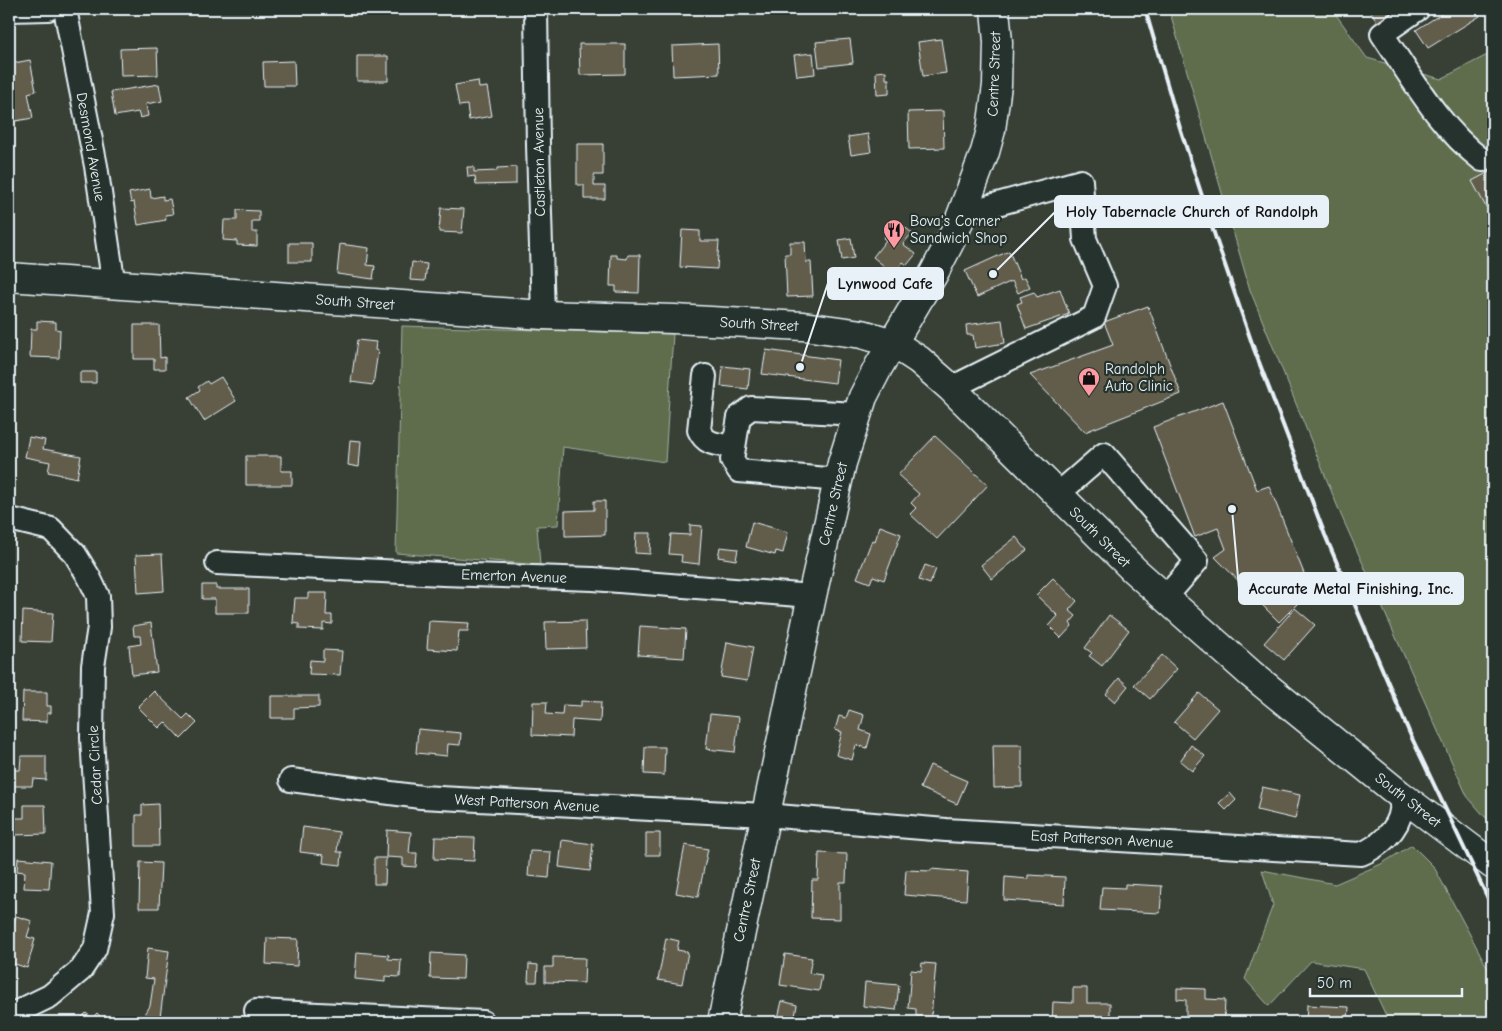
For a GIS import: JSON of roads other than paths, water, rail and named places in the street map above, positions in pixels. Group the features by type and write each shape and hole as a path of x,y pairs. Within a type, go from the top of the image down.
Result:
{"main road":[{"name":"Centre Street","path":"722,1022 838,480 856,414 870,381 934,273 955,232 985,152 995,107 998,42 995,9"},
{"name":"South Street","path":"9,277 543,316 664,318 803,326 855,332 893,343 919,360 951,388 1134,570 1251,674 1399,794 1493,865"}],"street":[{"path":"9,10 48,9"},
{"name":"Desmond Avenue","path":"65,9 96,166 114,286"},
{"name":"Castleton Avenue","path":"536,9 543,316"},
{"path":"1418,9 1382,34 1446,128 1482,160"},
{"path":"951,388 1094,317 1105,286 1085,239 1081,181 961,214"},
{"path":"705,376 699,430 702,438 709,443 734,447"},
{"path":"838,480 739,471 732,460 739,416 751,408 856,414"},
{"path":"1058,494 1104,454 1197,561 1165,598"},
{"name":"Cedar Circle","path":"9,521 14,520 51,529 75,554 98,596 99,627 93,666 92,738 103,913 95,949 81,970 50,996 9,1016"},
{"name":"Emerton Avenue","path":"217,563 593,579 812,596"},
{"name":"West Patterson Avenue","path":"291,780 421,797 765,815"},
{"name":"East Patterson Avenue","path":"765,815 946,830 1362,854 1373,849 1383,841 1397,823 1402,810 1399,794"},
{"path":"256,1011 483,1022"}],"railway":[{"path":"1145,9 1180,128 1216,239 1254,349 1325,535 1410,734 1493,909"}],"place":[{"name":"Bova's Corner Sandwich Shop","path":"894,249"},
{"name":"Holy Tabernacle Church of Randolph","path":"993,274"},
{"name":"Lynwood Cafe","path":"800,367"},
{"name":"Randolph Auto Clinic","path":"1089,397"},
{"name":"Accurate Metal Finishing, Inc.","path":"1232,509"}]}
